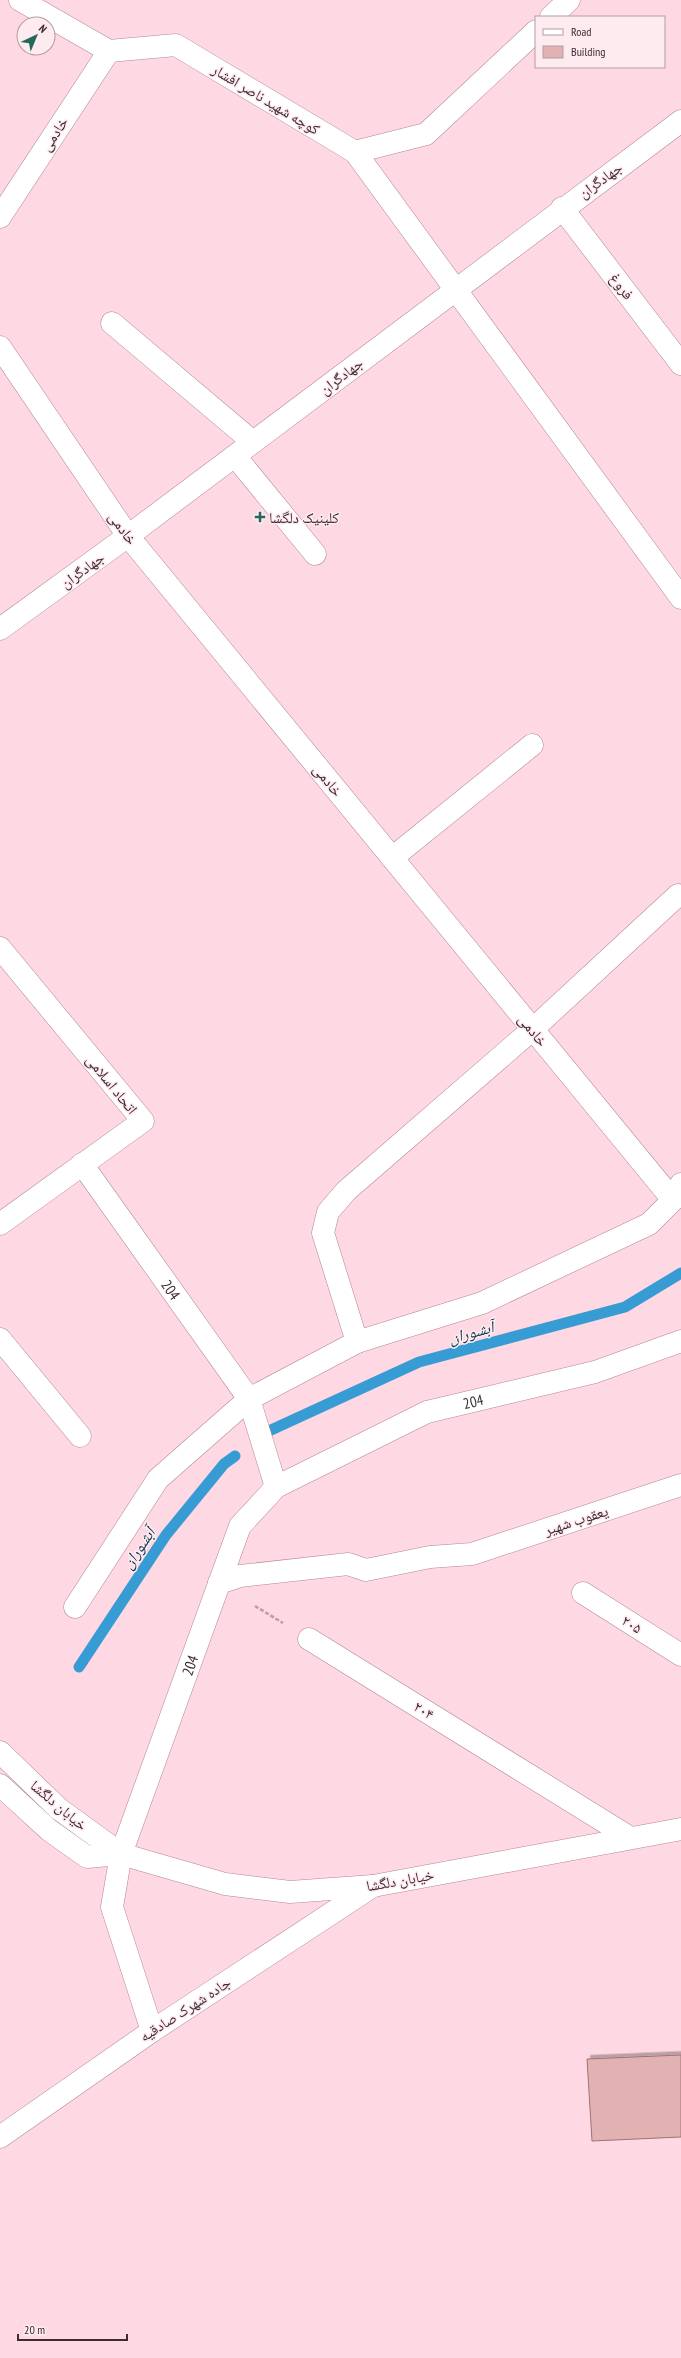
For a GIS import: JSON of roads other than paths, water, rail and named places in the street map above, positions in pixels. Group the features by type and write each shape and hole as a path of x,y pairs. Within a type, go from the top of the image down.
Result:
{"street":[{"path":"20,0 109,51"},
{"path":"552,16 569,0"},
{"path":"355,152 426,134 535,32"},
{"name":"کوچه شهید ناصر افشار","path":"109,51 176,45 355,152 681,598"},
{"name":"خادمی","path":"0,217 109,51"},
{"name":"جهادگران","path":"0,629 128,536 456,290 562,208 681,121"},
{"name":"فروغ","path":"562,208 681,364"},
{"path":"112,323 253,442"},
{"name":"خادمی","path":"2,354 128,536 532,1029 677,1192"},
{"path":"235,456 315,554"},
{"path":"392,858 532,745"},
{"path":"357,1342 323,1233 328,1212 346,1192 532,1029 678,895"},
{"name":"اتحاد اسلامی","path":"0,948 143,1121 0,1224"},
{"name":"204","path":"82,1164 249,1399 276,1487"},
{"path":"75,1607 158,1479 249,1399 357,1342 482,1303 649,1224 677,1192"},
{"path":"0,1339 80,1436"},
{"name":"204","path":"152,2031 112,1908 121,1854 240,1526 276,1487 427,1412 596,1372 681,1341"},
{"name":"یعقوب شهیر","path":"219,1583 240,1576 256,1574 348,1564 366,1570 430,1557 472,1554 681,1485"},
{"name":"۲۰۵","path":"583,1593 681,1655"},
{"name":"۲۰۴","path":"309,1639 629,1838"},
{"name":"خیابان دلگشا","path":"0,1752 60,1809 121,1854 226,1884 290,1892 373,1886 681,1829"},
{"name":"خیابان دلگشا","path":"0,1785 49,1830 87,1857 121,1854"},
{"name":"جاده شهرک صادقیه","path":"0,2136 152,2031 373,1886"}],"waterway":[{"name":"آبشوران","path":"271,1430 419,1362 625,1307 681,1273"},
{"name":"آبشوران","path":"79,1667 166,1535 224,1464 235,1456"}],"place":[{"name":"کلینیک دلگشا","path":"260,517"}]}
